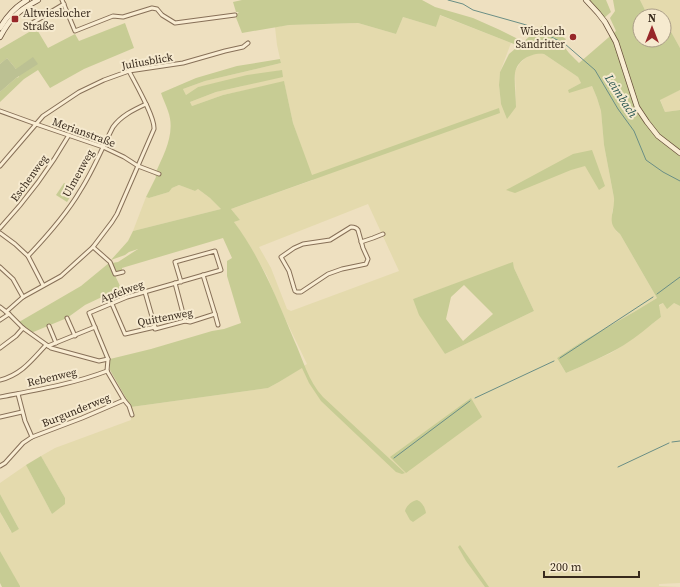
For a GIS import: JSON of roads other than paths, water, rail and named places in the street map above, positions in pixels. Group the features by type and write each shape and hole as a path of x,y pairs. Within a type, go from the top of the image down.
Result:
{"main road":[{"path":"0,28 3,20 27,0"},
{"path":"0,37 14,16 38,0"},
{"path":"586,0 598,13 616,42 638,107 647,122 658,136 680,153"}],"street":[{"path":"62,0 76,31 113,16 123,17 152,8 157,9 162,15 175,23 234,15"},
{"path":"29,25 64,4"},
{"name":"Juliusblick","path":"0,166 43,116 79,92 104,80 130,71 183,63 243,47 248,43"},
{"path":"0,320 23,297 60,276 93,248 117,214 154,129 154,122 130,71"},
{"name":"Ulmenweg","path":"28,256 49,234 80,192 112,127 117,121 146,104"},
{"name":"Merianstraße","path":"0,111 103,146 138,166 159,174"},
{"name":"Eschenweg","path":"0,228 17,210 33,189 69,135"},
{"path":"351,227 356,227 362,242 368,260 366,264 342,269 328,274 301,292 295,291 289,271 281,257 303,244 330,240 351,227"},
{"path":"0,232 28,256 43,286"},
{"path":"362,242 383,234"},
{"path":"93,248 110,262 115,274 123,272"},
{"name":"Apfelweg","path":"107,371 108,359 89,313 126,297 181,282 221,270 215,251 175,262 181,282"},
{"path":"0,267 13,279 23,297"},
{"path":"203,275 218,325"},
{"path":"175,283 185,321"},
{"path":"145,292 154,327"},
{"name":"Quittenweg","path":"112,304 125,334 154,327 155,329 185,321 190,322 215,314"},
{"path":"0,306 47,346 99,361 108,359"},
{"path":"67,318 75,336"},
{"path":"49,326 56,343"},
{"path":"0,380 25,368 47,346 95,327"},
{"path":"0,348 24,328"},
{"path":"107,371 124,400 130,406 132,416"},
{"name":"Rebenweg","path":"0,397 91,377 107,371"},
{"name":"Burgunderweg","path":"18,394 22,412 32,437 124,400"},
{"path":"0,417 22,412"},
{"path":"0,466 23,443 32,437"}],"waterway":[{"name":"Leimbach","path":"448,0 463,4 473,10 532,27"},
{"name":"Leimbach","path":"536,29 565,44 595,70 618,109 634,131 646,160 663,172 680,181"},
{"path":"657,294 680,277"},
{"path":"560,358 653,297"},
{"path":"475,398 554,361"},
{"path":"394,458 470,401"},
{"path":"672,442 680,441"},
{"path":"618,467 669,443"}],"place":[{"name":"Altwieslocher Straße","path":"15,19"},
{"name":"Wiesloch Sandritter","path":"573,37"}]}
